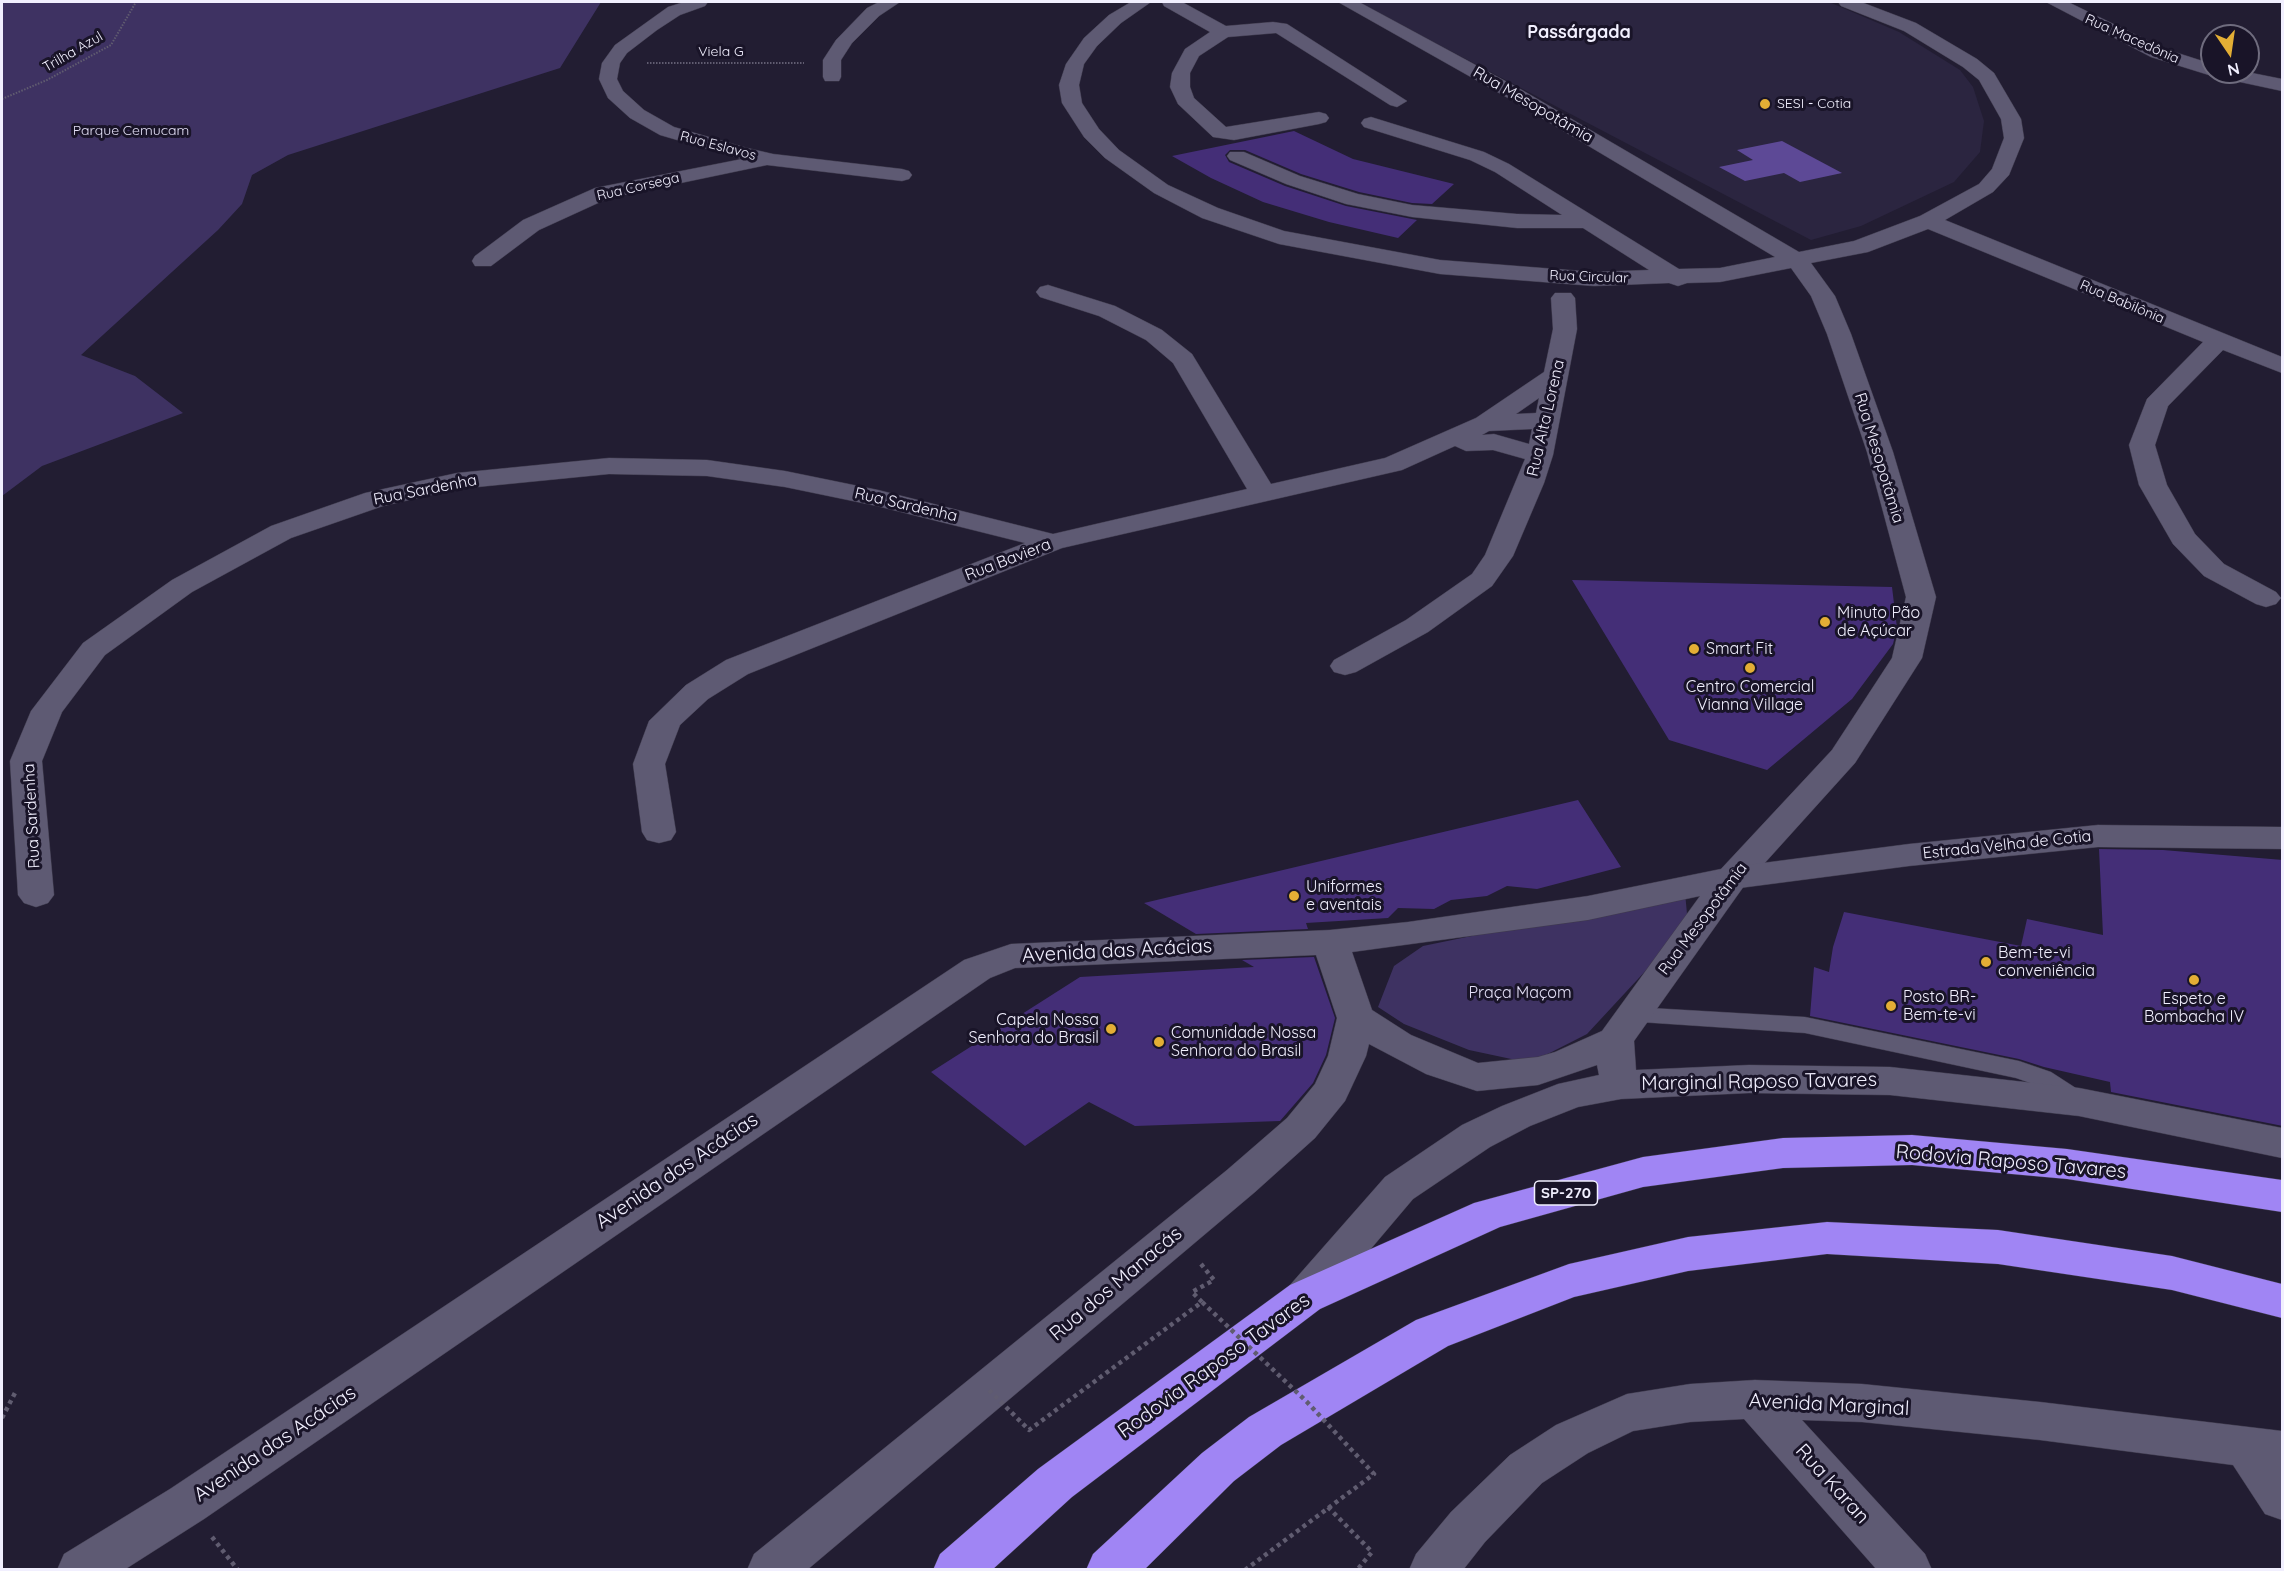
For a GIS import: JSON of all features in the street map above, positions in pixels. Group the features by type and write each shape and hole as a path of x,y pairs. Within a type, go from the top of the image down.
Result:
{"highway":[{"name":"Rodovia Raposo Tavares","path":"957,1569 1055,1483 1305,1297 1489,1214 1642,1172 1783,1153 1912,1150 2067,1164 2283,1196"},
{"path":"1110,1569 1218,1467 1265,1431 1432,1333 1569,1281 1688,1254 1827,1238 1998,1247 2172,1273 2283,1300"}],"street":[{"path":"611,63 621,49 642,32 674,12 699,2"},
{"path":"832,70 845,40 873,12 891,2"},
{"name":"Rua Circular","path":"1142,2 1115,19 1090,42 1075,64 1069,85 1072,103 1091,134 1112,154 1161,189 1210,213 1279,237 1440,267 1594,279 1678,279 1720,276 1860,247 1928,221 1986,188 2002,171 2014,138 2011,119 1987,77 1970,63 1910,27 1847,2"},
{"path":"1170,2 1223,32"},
{"name":"Rua Mesopotâmia","path":"1347,2 1515,94 1798,261 1823,296 1839,334 1880,452 1921,597 1907,658 1844,756 1732,878 1624,1028"},
{"name":"Rua Macedônia","path":"2055,2 2158,53 2200,66"},
{"path":"1319,118 1229,135 1220,133 1205,122 1185,100 1180,87 1181,73 1192,53 1223,32 1264,27 1281,28 1397,101"},
{"name":"Rua Eslavos","path":"611,63 608,79 615,94 637,114 667,132 692,141 773,160 902,175"},
{"path":"2260,80 2283,85"},
{"path":"1371,123 1477,156 1502,168 1678,279"},
{"path":"1238,156 1293,180 1354,199 1412,211 1517,222 1590,222"},
{"name":"Rua Corsega","path":"483,261 531,225 603,194 773,160"},
{"name":"Rua Babilônia","path":"1928,221 2218,342 2283,366"},
{"path":"1521,274 1563,298 1594,279"},
{"path":"1048,292 1107,311 1154,335 1183,359 1263,493"},
{"name":"Rua Alta Lorena","path":"1345,666 1417,626 1482,580 1499,556 1531,483 1540,455 1565,329 1563,298"},
{"path":"2218,342 2156,404 2142,445 2154,485 2165,511 2183,538 2214,570 2265,598"},
{"name":"Rua Baviera","path":"659,832 649,764 665,721 697,692 736,667 1053,542 1393,464 1484,424 1556,375"},
{"name":"Rua Baviera","path":"1484,424 1546,420"},
{"path":"1429,448 1494,442 1540,455"},
{"name":"Rua Sardenha","path":"36,895 26,761 47,711 94,649 182,586 281,532 365,503 457,481 609,466 707,468 786,478 878,498 1053,542"},
{"name":"Estrada Velha de Cotia","path":"1330,942 1479,925 1588,908 1732,878 1909,855 2098,836 2283,838"},
{"path":"1330,942 1356,1018 1398,1044 1440,1064 1477,1077 1538,1071 1567,1063 1624,1028"},
{"name":"Avenida das Acácias","path":"81,1569 187,1504 977,969 1011,956 1049,952 1330,942"},
{"name":"Rua dos Manacás","path":"771,1569 1241,1181 1301,1128 1330,1091 1347,1056 1356,1018"},
{"path":"1621,1084 1615,1062 1624,1028"},
{"path":"1477,1077 1516,1116"},
{"name":"Marginal Raposo Tavares","path":"1305,1297 1399,1188 1476,1136 1516,1116 1572,1094 1621,1084 1749,1079 1890,1081 2079,1102 2283,1143"},
{"name":"Avenida Marginal","path":"1433,1569 1468,1527 1526,1469 1572,1439 1627,1413 1690,1403 1755,1399 1862,1403 2264,1448"},
{"name":"Rua Karan","path":"1755,1399 1908,1569"},
{"path":"2264,1448 2283,1500"}],"lane":[{"path":"1624,1028 1804,1025 2019,1070 2042,1078 2079,1102"}],"path":[{"name":"Trilha Azul","path":"2,99 47,80 111,45 136,2"},
{"name":"Viela G","path":"611,63 832,70"},
{"path":"1214,1280 1192,1292 1306,1402 1374,1474 1245,1569"},
{"path":"989,1390 1029,1430 1202,1302"},
{"path":"2,1418 15,1391"},
{"path":"1328,1508 1372,1552 1357,1569"}],"shaded area":[{"name":"SESI - Cotia","path":"1357,2 1829,2 1899,32 1960,70 1973,87 1984,121 1980,152 1954,182 1861,226 1811,240"},
{"path":"1782,141 1842,173 1800,182 1784,173 1745,181 1719,167 1753,160 1737,150"}],"green space":[{"name":"Parque Cemucam","path":"2,2 601,2 560,68 288,155 252,175 242,204 218,230 81,355 135,376 183,413 42,466 2,496"},
{"name":"Praça Maçom","path":"1685,892 1688,925 1587,1034 1530,1063 1469,1050 1404,1024 1378,1007 1394,966 1423,946"}],"building":[{"path":"1294,131 1353,159 1454,184 1432,204 1412,203 1359,192 1301,174 1245,150 1230,150 1225,155 1229,162 1285,186 1346,206 1417,220 1398,238 1329,222 1263,202 1211,178 1172,156"},
{"name":"Centro Comercial Vianna Village","path":"1572,580 1892,587 1897,628 1893,644 1852,699 1767,770 1669,740"},
{"path":"1578,800 1621,867 1537,889 1507,886 1487,896 1451,900 1434,909 1398,908 1388,918 1306,923 1308,929 1196,934 1144,903"},
{"path":"2099,849 2163,850 2283,860 2283,1126 2111,1092 2110,1082 2019,1059 1810,1016 1814,967 1829,972 1833,947 1844,912 2021,946 2027,919 2103,935"},
{"name":"Comunidade Nossa Senhora do Brasil","path":"1314,957 1335,1018 1326,1055 1313,1083 1280,1121 1135,1126 1089,1102 1025,1146 931,1072 1080,977 1254,967 1242,960"}],"place":[{"name":"SESI - Cotia","path":"1765,104"},
{"name":"Minuto Pão de Açúcar","path":"1825,622"},
{"name":"Smart Fit","path":"1694,649"},
{"name":"Centro Comercial Vianna Village","path":"1750,668"},
{"name":"Uniformes e aventais","path":"1294,896"},
{"name":"Bem-te-vi conveniência","path":"1986,962"},
{"name":"Espeto e Bombacha IV","path":"2194,980"},
{"name":"Posto BR- Bem-te-vi","path":"1891,1006"},
{"name":"Capela Nossa Senhora do Brasil","path":"1111,1029"},
{"name":"Comunidade Nossa Senhora do Brasil","path":"1159,1042"}],"district":[{"name":"Passárgada","path":"1579,33"}]}
